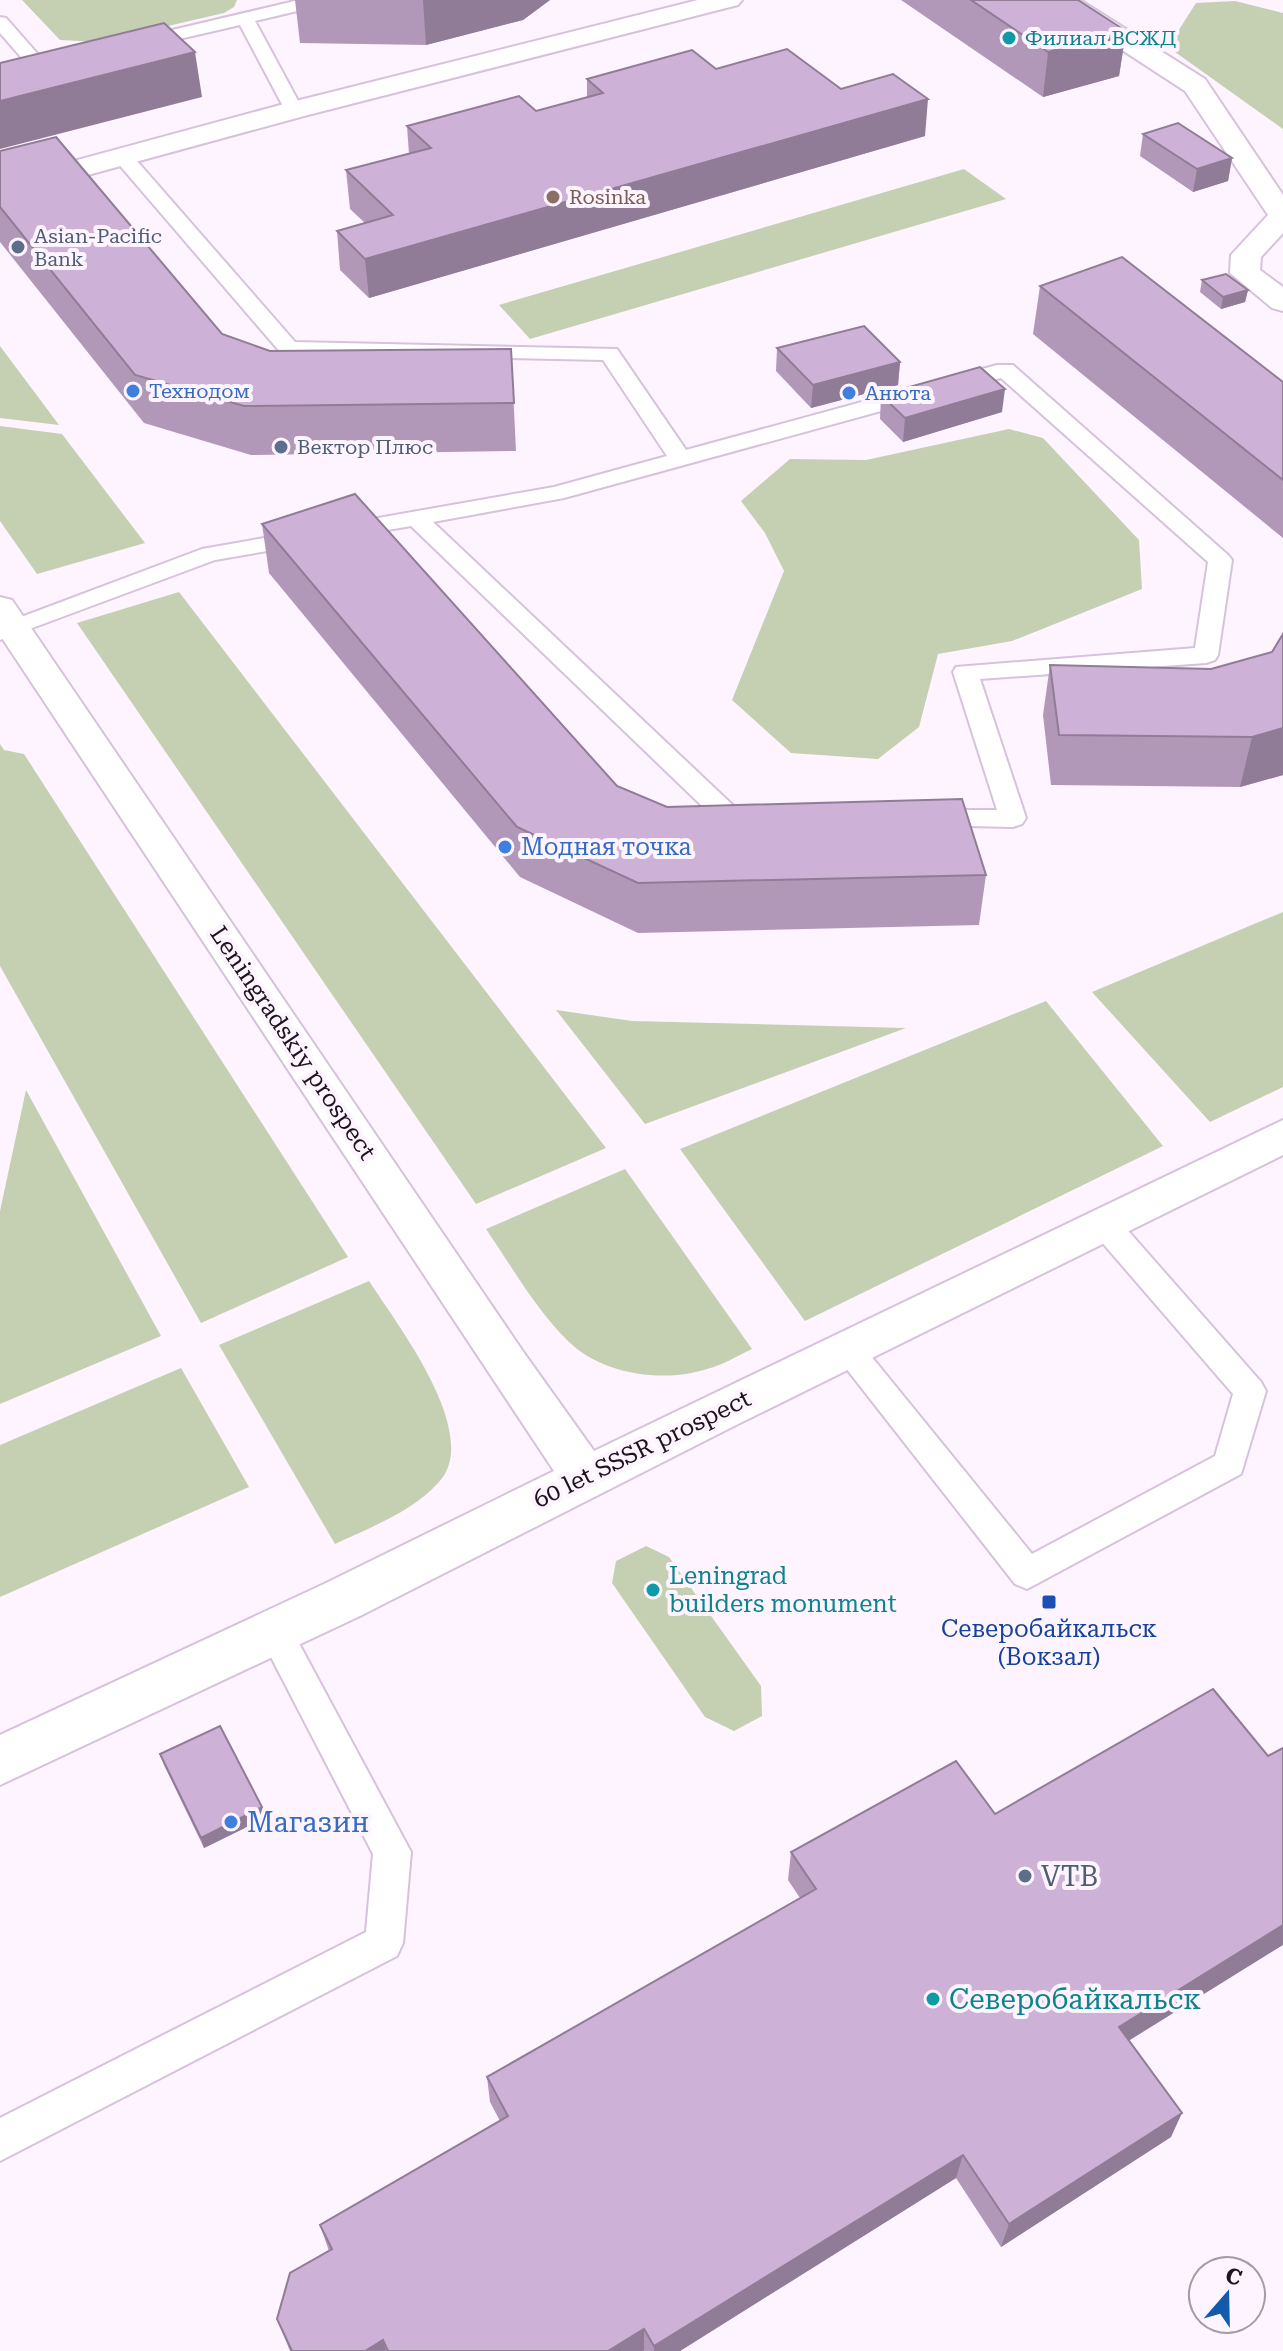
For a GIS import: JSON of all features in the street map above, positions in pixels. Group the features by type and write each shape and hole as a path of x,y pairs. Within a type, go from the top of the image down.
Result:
{"street":[{"path":"0,190 294,110 729,0"},
{"path":"1062,0 1195,85 1283,216 1246,255 1245,273 1283,302"},
{"name":"Leningradskiy prospect","path":"5,623 585,1477"},
{"name":"60 let SSSR prospect","path":"0,1761 275,1632 1283,1136"}],"lane":[{"path":"112,49 321,0"},
{"path":"245,18 294,110"},
{"path":"0,22 39,67 83,56"},
{"path":"123,157 289,348 609,354 681,459"},
{"path":"5,623 210,554 556,493 1005,370 1220,560 1206,655 965,672 1013,818 904,819"},
{"path":"414,516 733,821 780,820"},
{"path":"847,1349 1027,1574 1229,1464 1250,1391 1105,1225"},
{"path":"0,2138 1,2141 384,1943 392,1852 275,1632"}],"green space":[{"path":"22,0 237,0 234,7 224,13 99,42 60,40"},
{"path":"1235,1 1283,13 1283,129 1168,47 1196,3"},
{"path":"964,169 1006,199 530,339 499,305"},
{"path":"0,346 59,425 0,418"},
{"path":"0,426 62,434 145,543 37,574 0,521"},
{"path":"1009,429 1043,438 1139,540 1142,589 1012,641 938,654 919,727 878,759 791,753 732,700 784,571 765,533 741,501 790,459 866,460"},
{"path":"179,592 606,1148 476,1204 77,623"},
{"path":"0,744 4,750 24,754 348,1257 201,1323 0,966"},
{"path":"1283,912 1283,1087 1210,1122 1092,992"},
{"path":"1046,1001 1163,1146 805,1321 680,1149"},
{"path":"556,1010 632,1021 906,1028 645,1124"},
{"path":"26,1090 161,1336 0,1404 0,1211"},
{"path":"625,1169 752,1349 713,1367 672,1375 635,1373 599,1362 583,1353 557,1330 486,1229"},
{"path":"369,1281 431,1379 450,1436 450,1461 439,1482 416,1502 335,1544 219,1345"},
{"path":"181,1368 249,1487 0,1597 0,1445"},
{"path":"646,1546 669,1557 761,1686 762,1716 734,1731 705,1717 612,1583 616,1561"}],"building":[{"path":"971,0 1078,0 1126,31 1048,52"},
{"path":"164,23 195,52 0,101 0,63"},
{"path":"787,49 841,89 893,74 928,99 365,259 337,231 393,215 346,170 431,148 407,126 519,96 536,111 603,93 587,79 692,50 716,69"},
{"path":"1178,123 1232,158 1197,169 1143,134"},
{"path":"56,137 222,334 270,351 511,349 514,403 244,406 135,375 0,207 0,151"},
{"path":"1122,257 1283,382 1283,480 1040,286"},
{"path":"1226,274 1248,290 1223,297 1202,280"},
{"path":"864,326 900,362 813,385 777,348"},
{"path":"980,367 1005,389 905,418 881,395"},
{"path":"355,494 617,786 667,807 962,799 986,875 638,883 517,827 262,524"},
{"path":"1283,634 1283,728 1252,737 1059,735 1050,665 1211,669 1272,652"},
{"name":"Северобайкальск","path":"1213,1689 1268,1756 1283,1748 1283,1925 1119,2027 1182,2113 1009,2224 963,2155 654,2346 644,2329 608,2351 388,2351 383,2340 365,2351 292,2351 277,2319 290,2273 332,2249 320,2225 508,2116 487,2077 816,1889 791,1852 956,1761 995,1814"},
{"path":"220,1726 262,1807 201,1838 160,1754"}],"place":[{"name":"Филиал ВСЖД","path":"1009,38"},
{"name":"Rosinka","path":"553,197"},
{"name":"Asian-Pacific Bank","path":"18,247"},
{"name":"Технодом","path":"133,391"},
{"name":"Анюта","path":"849,393"},
{"name":"Вектор Плюс","path":"281,447"},
{"name":"Модная точка","path":"505,847"},
{"name":"Leningrad builders monument","path":"653,1590"},
{"name":"Северобайкальск (Вокзал)","path":"1049,1602"},
{"name":"Магазин","path":"231,1822"},
{"name":"VTB","path":"1025,1876"},
{"name":"Северобайкальск","path":"933,1999"}]}
